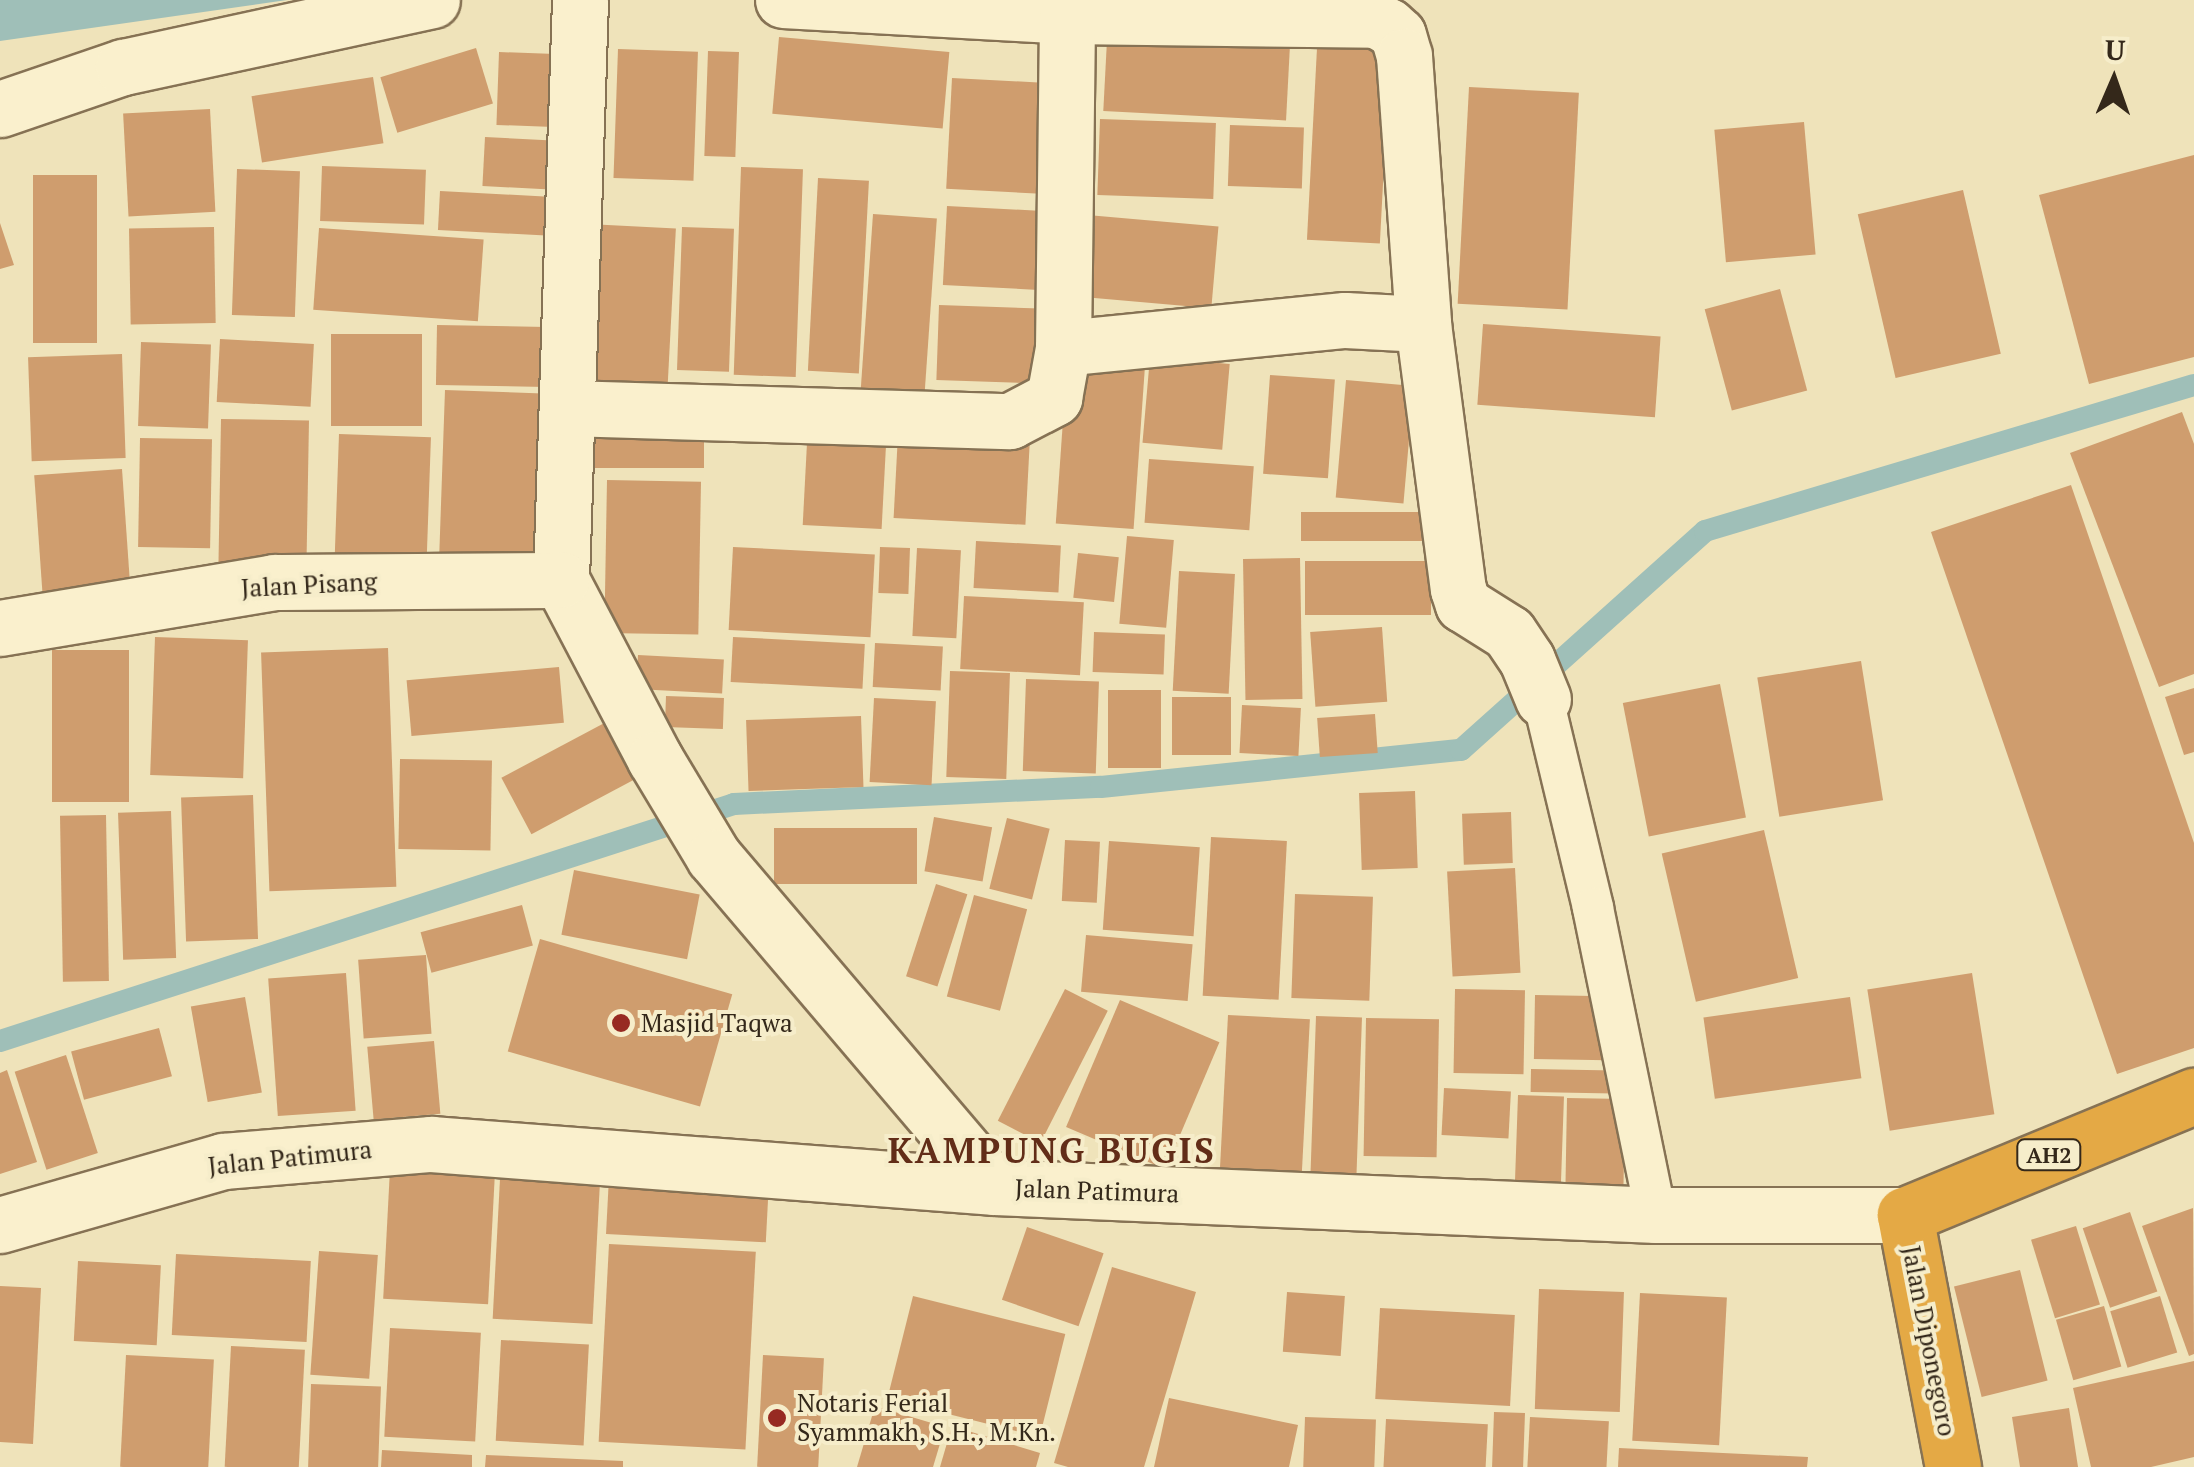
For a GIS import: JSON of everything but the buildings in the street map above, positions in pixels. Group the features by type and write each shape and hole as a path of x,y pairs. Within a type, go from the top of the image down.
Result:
{"highway":[{"name":"AH2","path":"1905,1215 2194,1096"},
{"name":"Jalan Diponegoro","path":"1905,1215 1953,1467"}],"street":[{"path":"0,110 124,67 432,0"},
{"path":"580,0 561,580 655,759 714,857 994,1187"},
{"path":"783,0 1067,16 1376,20 1388,26 1402,43 1404,56 1423,324 1458,589 1463,604 1508,632 1535,679"},
{"path":"567,408 1010,421 1054,398 1063,348 1067,16"},
{"path":"1063,348 1345,320 1423,324"},
{"name":"Jalan Pisang","path":"0,628 274,582 561,580"},
{"name":"Jalan Patimura","path":"0,1224 223,1161 431,1144 994,1187 1656,1215 1905,1215"}],"lane":[{"path":"1535,679 1593,908 1656,1215"}],"water":[{"path":"0,0 287,0 0,41"}],"waterway":[{"path":"0,1041 734,804 1101,787 1461,750 1705,531 2194,385"}],"place":[{"name":"Masjid Taqwa","path":"621,1023"},
{"name":"Notaris Ferial Syammakh, S.H., M.Kn.","path":"777,1418"}],"district":[{"name":"KAMPUNG BUGIS","path":"1052,1150"}]}
